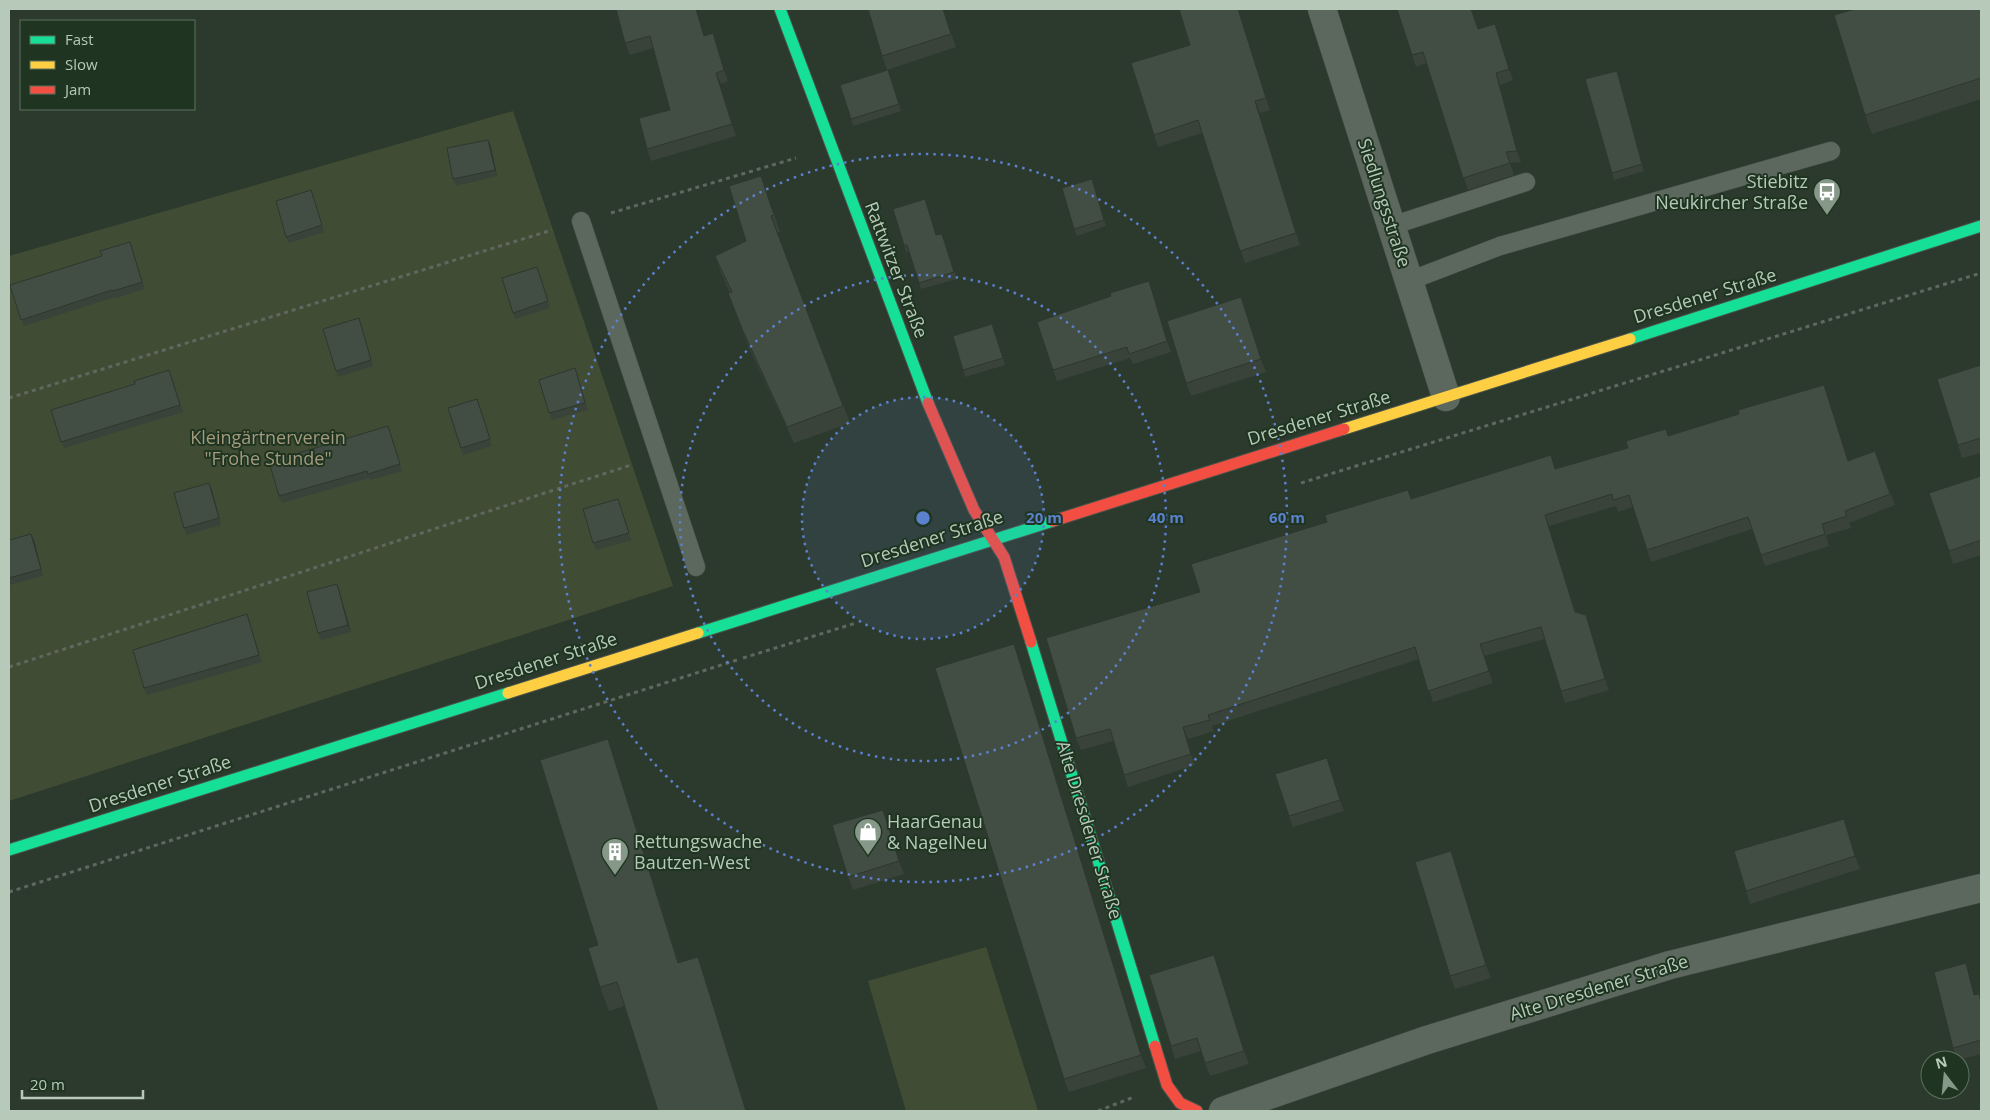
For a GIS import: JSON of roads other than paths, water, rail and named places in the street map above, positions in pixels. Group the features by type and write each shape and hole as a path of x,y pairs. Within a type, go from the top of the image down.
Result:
{"main road":[{"name":"Rattwitzer Straße","path":"780,9 830,148 927,400 974,510 991,539"},
{"name":"Dresdener Straße","path":"9,850 1795,287 1981,226"},
{"name":"Alte Dresdener Straße","path":"991,539 1004,557 1010,573 1167,1084 1180,1103 1197,1111"}],"street":[{"name":"Siedlungsstraße","path":"1322,9 1446,397"},
{"name":"Alte Dresdener Straße","path":"1223,1111 1427,1040 1670,965 1981,888"}],"lane":[{"path":"1409,281 1500,246 1831,151"},
{"path":"1391,226 1526,182"},
{"path":"581,221 696,568"}],"place":[{"name":"Stiebitz Neukircher Straße","path":"1827,216"},
{"name":"HaarGenau & NagelNeu","path":"868,856"},
{"name":"Rettungswache Bautzen-West","path":"615,876"}],"park label":[{"name":"Kleingärtnerverein \"Frohe Stunde\"","path":"268,448"}]}
